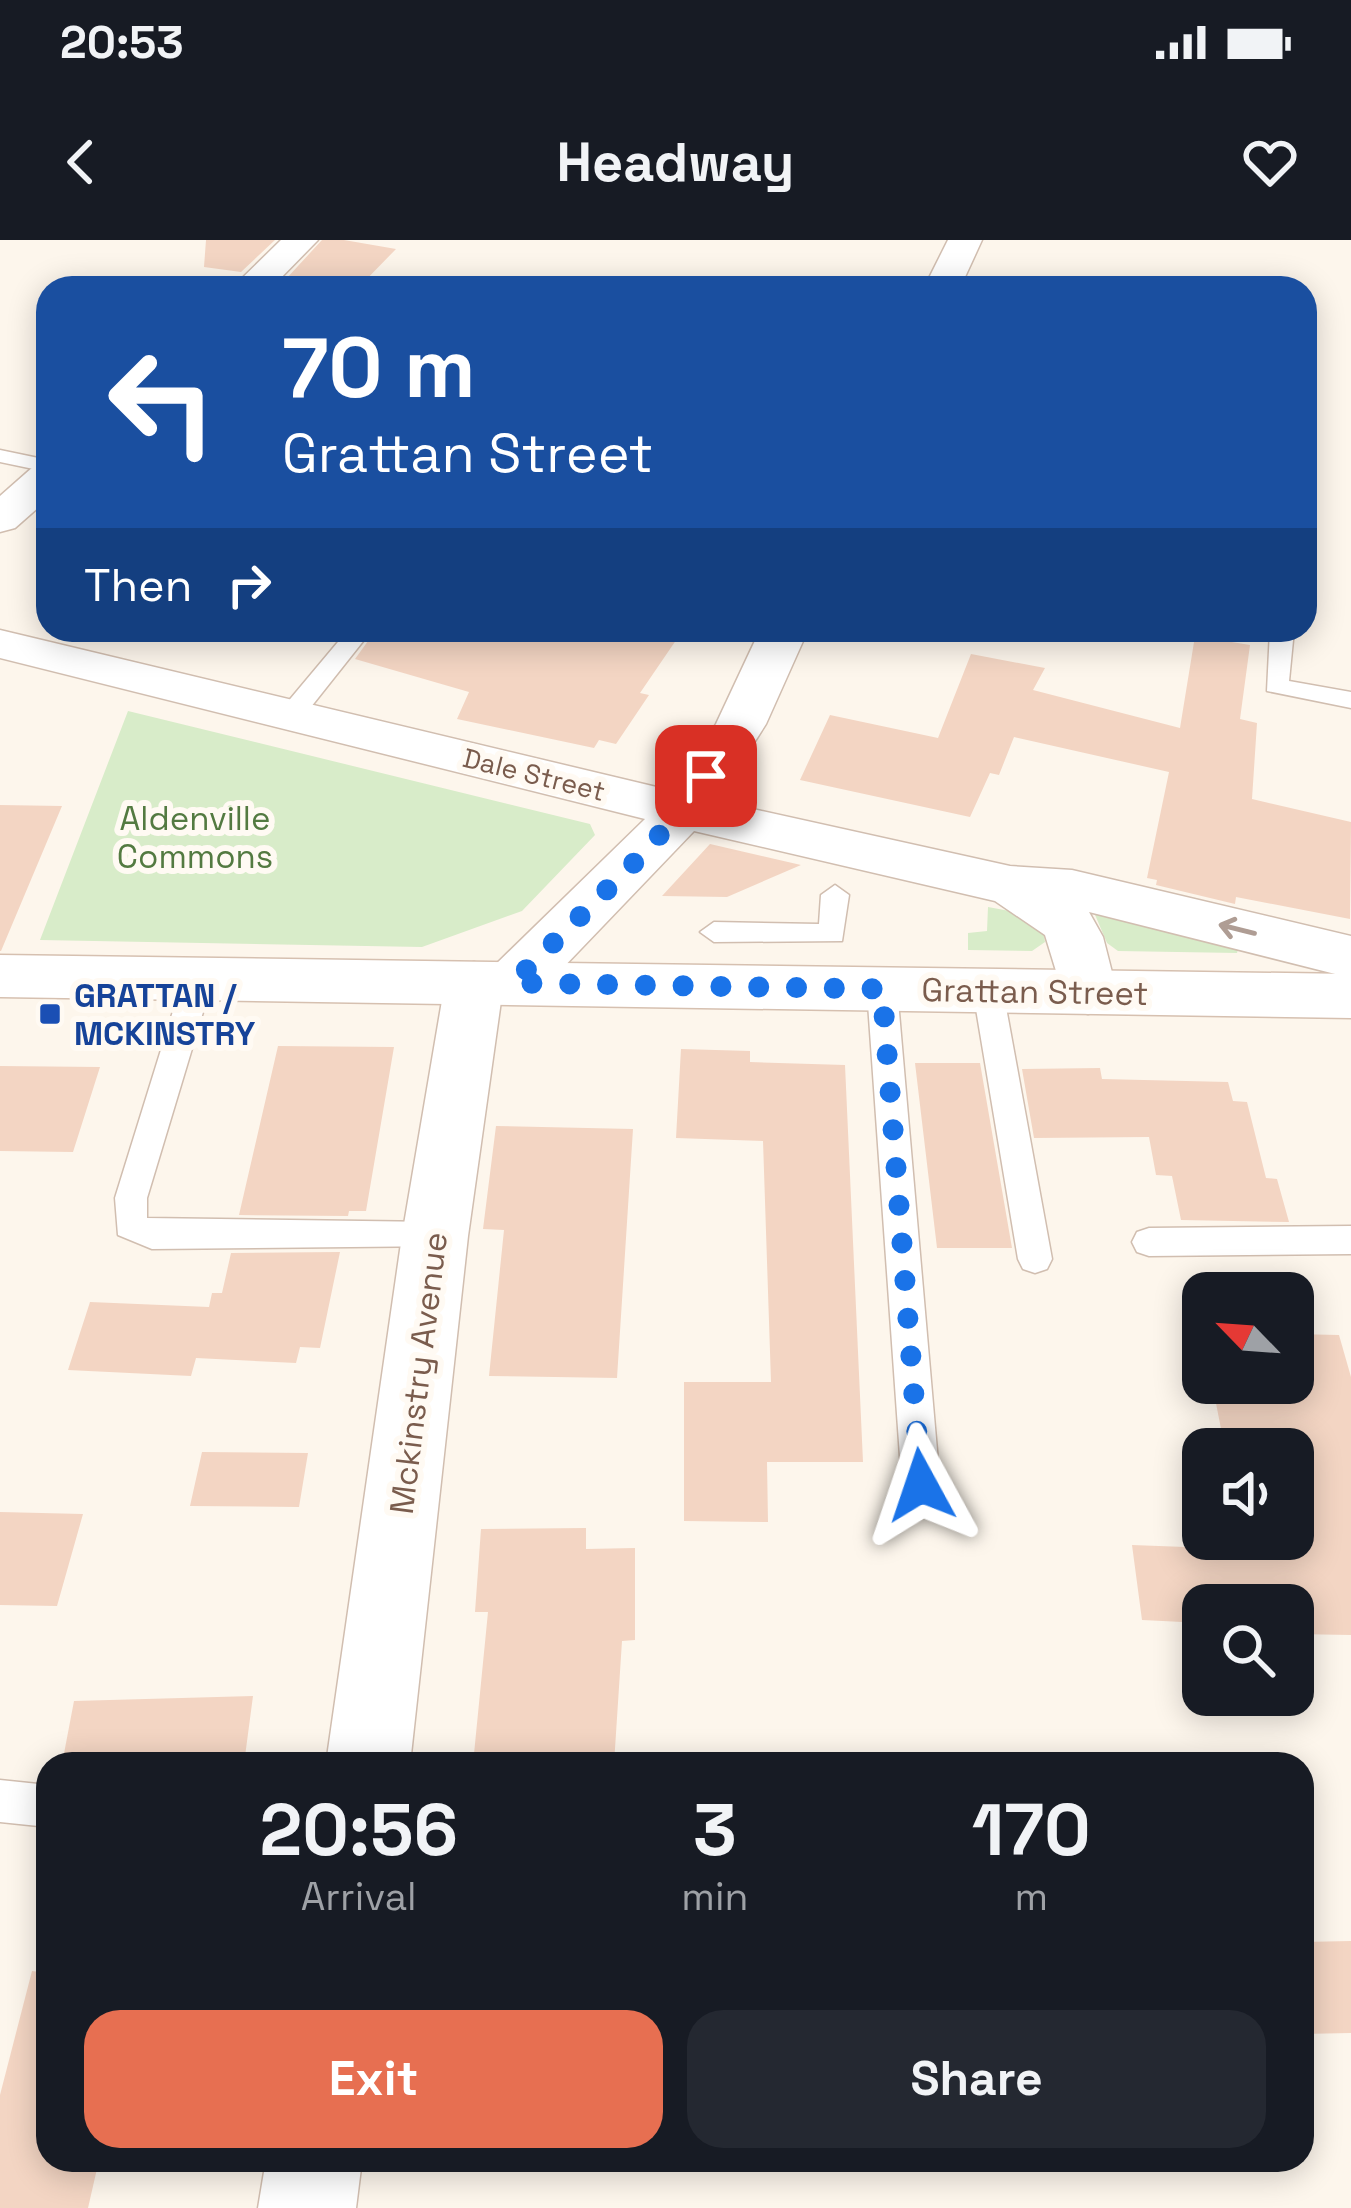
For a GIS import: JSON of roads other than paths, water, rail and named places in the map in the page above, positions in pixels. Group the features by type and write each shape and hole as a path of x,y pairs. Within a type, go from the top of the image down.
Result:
{"street":[{"path":"263,276 301,240"},
{"path":"948,276 964,240"},
{"path":"0,519 36,487"},
{"path":"493,983 602,898 680,810 741,724 779,642"},
{"name":"Dale Street","path":"0,644 680,810 1010,885 1072,890 1348,994"},
{"path":"1010,885 1050,902 1071,923 1088,992"},
{"name":"Grattan Street","path":"0,976 1348,994"},
{"name":"Mckinstry Avenue","path":"370,1752 435,1236 493,983"},
{"path":"307,2208 312,2172"}],"lane":[{"path":"0,456 36,464"},
{"path":"290,716 350,642"},
{"path":"1281,642 1276,686 1351,700"},
{"path":"710,938 828,934 834,908"},
{"path":"198,979 131,1198 130,1225 152,1235 435,1236"},
{"path":"882,989 921,1485"},
{"path":"988,991 1035,1258"},
{"path":"1149,1242 1351,1240"},
{"path":"0,1801 36,1805"}],"place":[{"name":"GRATTAN / MCKINSTRY","path":"50,1014"}],"park label":[{"name":"Aldenville Commons","path":"195,837"}]}
